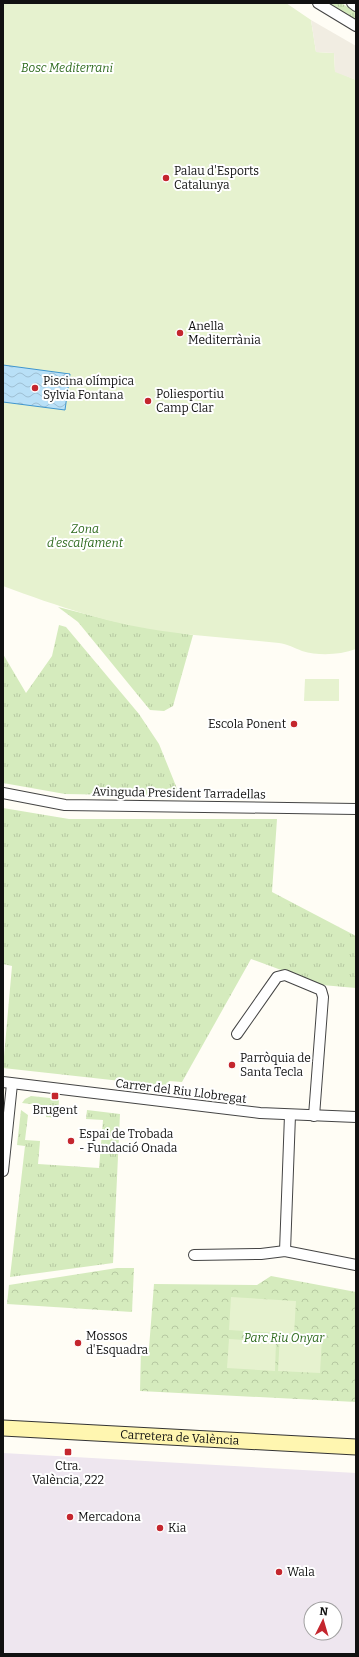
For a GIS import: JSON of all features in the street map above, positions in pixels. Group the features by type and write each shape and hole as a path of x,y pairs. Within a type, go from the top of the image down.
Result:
{"main road":[{"name":"Carretera de València","path":"3,1420 282,1436 356,1438"},
{"name":"Carretera de València","path":"3,1428 356,1447"}],"street":[{"path":"318,3 356,26"},
{"path":"352,3 356,6"},
{"name":"Avinguda President Tarradellas","path":"3,793 65,805 356,809"},
{"path":"237,1034 277,977 286,975 322,990 323,997 314,1116"},
{"path":"3,1171 7,1083"},
{"name":"Carrer del Riu Llobregat","path":"7,1083 260,1113 356,1117"},
{"path":"285,1251 290,1115"},
{"path":"194,1255 261,1254 285,1251 356,1265"}],"shaded area":[{"path":"311,20 356,46 356,80 335,72 334,53 316,52"},
{"path":"3,1453 356,1473 356,1654 3,1654"}],"green space":[{"name":"Anella Mediterrània","path":"3,3 286,3 311,20 316,52 334,53 335,71 356,80 356,649 336,654 315,654 279,643 148,629 85,614 3,586"},
{"path":"324,3 341,3 356,12 356,21"},
{"path":"58,607 113,621 193,635 173,706 164,711 150,710 78,622"},
{"path":"59,625 66,627 139,714 159,744 180,796 65,794 3,783 3,654 26,693 52,656"},
{"path":"305,679 339,679 339,701 304,701"},
{"path":"3,808 69,819 277,819 272,892 356,936 356,988 322,985 251,959 182,1082 169,1081 166,1086 3,1068 12,966 3,964"},
{"path":"31,1096 59,1099 58,1118 46,1117 47,1106 22,1103 25,1099"},
{"path":"21,1110 28,1115 25,1140 40,1141 38,1164 99,1168 103,1120 86,1119 87,1110 120,1114 113,1263 10,1277 25,1146 17,1145"},
{"path":"117,1268 134,1268 132,1312 7,1304 9,1285"},
{"name":"Parc Riu Onyar","path":"271,1276 356,1292 356,1402 140,1391 141,1348 149,1348 154,1284 257,1285"},
{"path":"231,1297 296,1301 294,1334 229,1330"},
{"path":"280,1334 322,1337 320,1373 278,1371"},
{"path":"229,1339 276,1342 275,1371 227,1368"}],"water":[{"name":"Piscina olímpica Sylvia Fontana","path":"3,365 70,374 65,410 3,402"}],"place":[{"name":"Palau d'Esports Catalunya","path":"166,178"},
{"name":"Anella Mediterrània","path":"180,333"},
{"name":"Piscina olímpica Sylvia Fontana","path":"35,388"},
{"name":"Poliesportiu Camp Clar","path":"148,401"},
{"name":"Escola Ponent","path":"294,724"},
{"name":"Parròquia de Santa Tecla","path":"232,1065"},
{"name":"Brugent","path":"55,1096"},
{"name":"Espai de Trobada - Fundació Onada","path":"71,1141"},
{"name":"Mossos d'Esquadra","path":"78,1343"},
{"name":"Ctra. València, 222","path":"68,1452"},
{"name":"Mercadona","path":"70,1517"},
{"name":"Kia","path":"160,1528"},
{"name":"Wala","path":"279,1572"}],"park label":[{"name":"Bosc Mediterrani","path":"67,68"},
{"name":"Zona d'escalfament","path":"85,536"}]}
